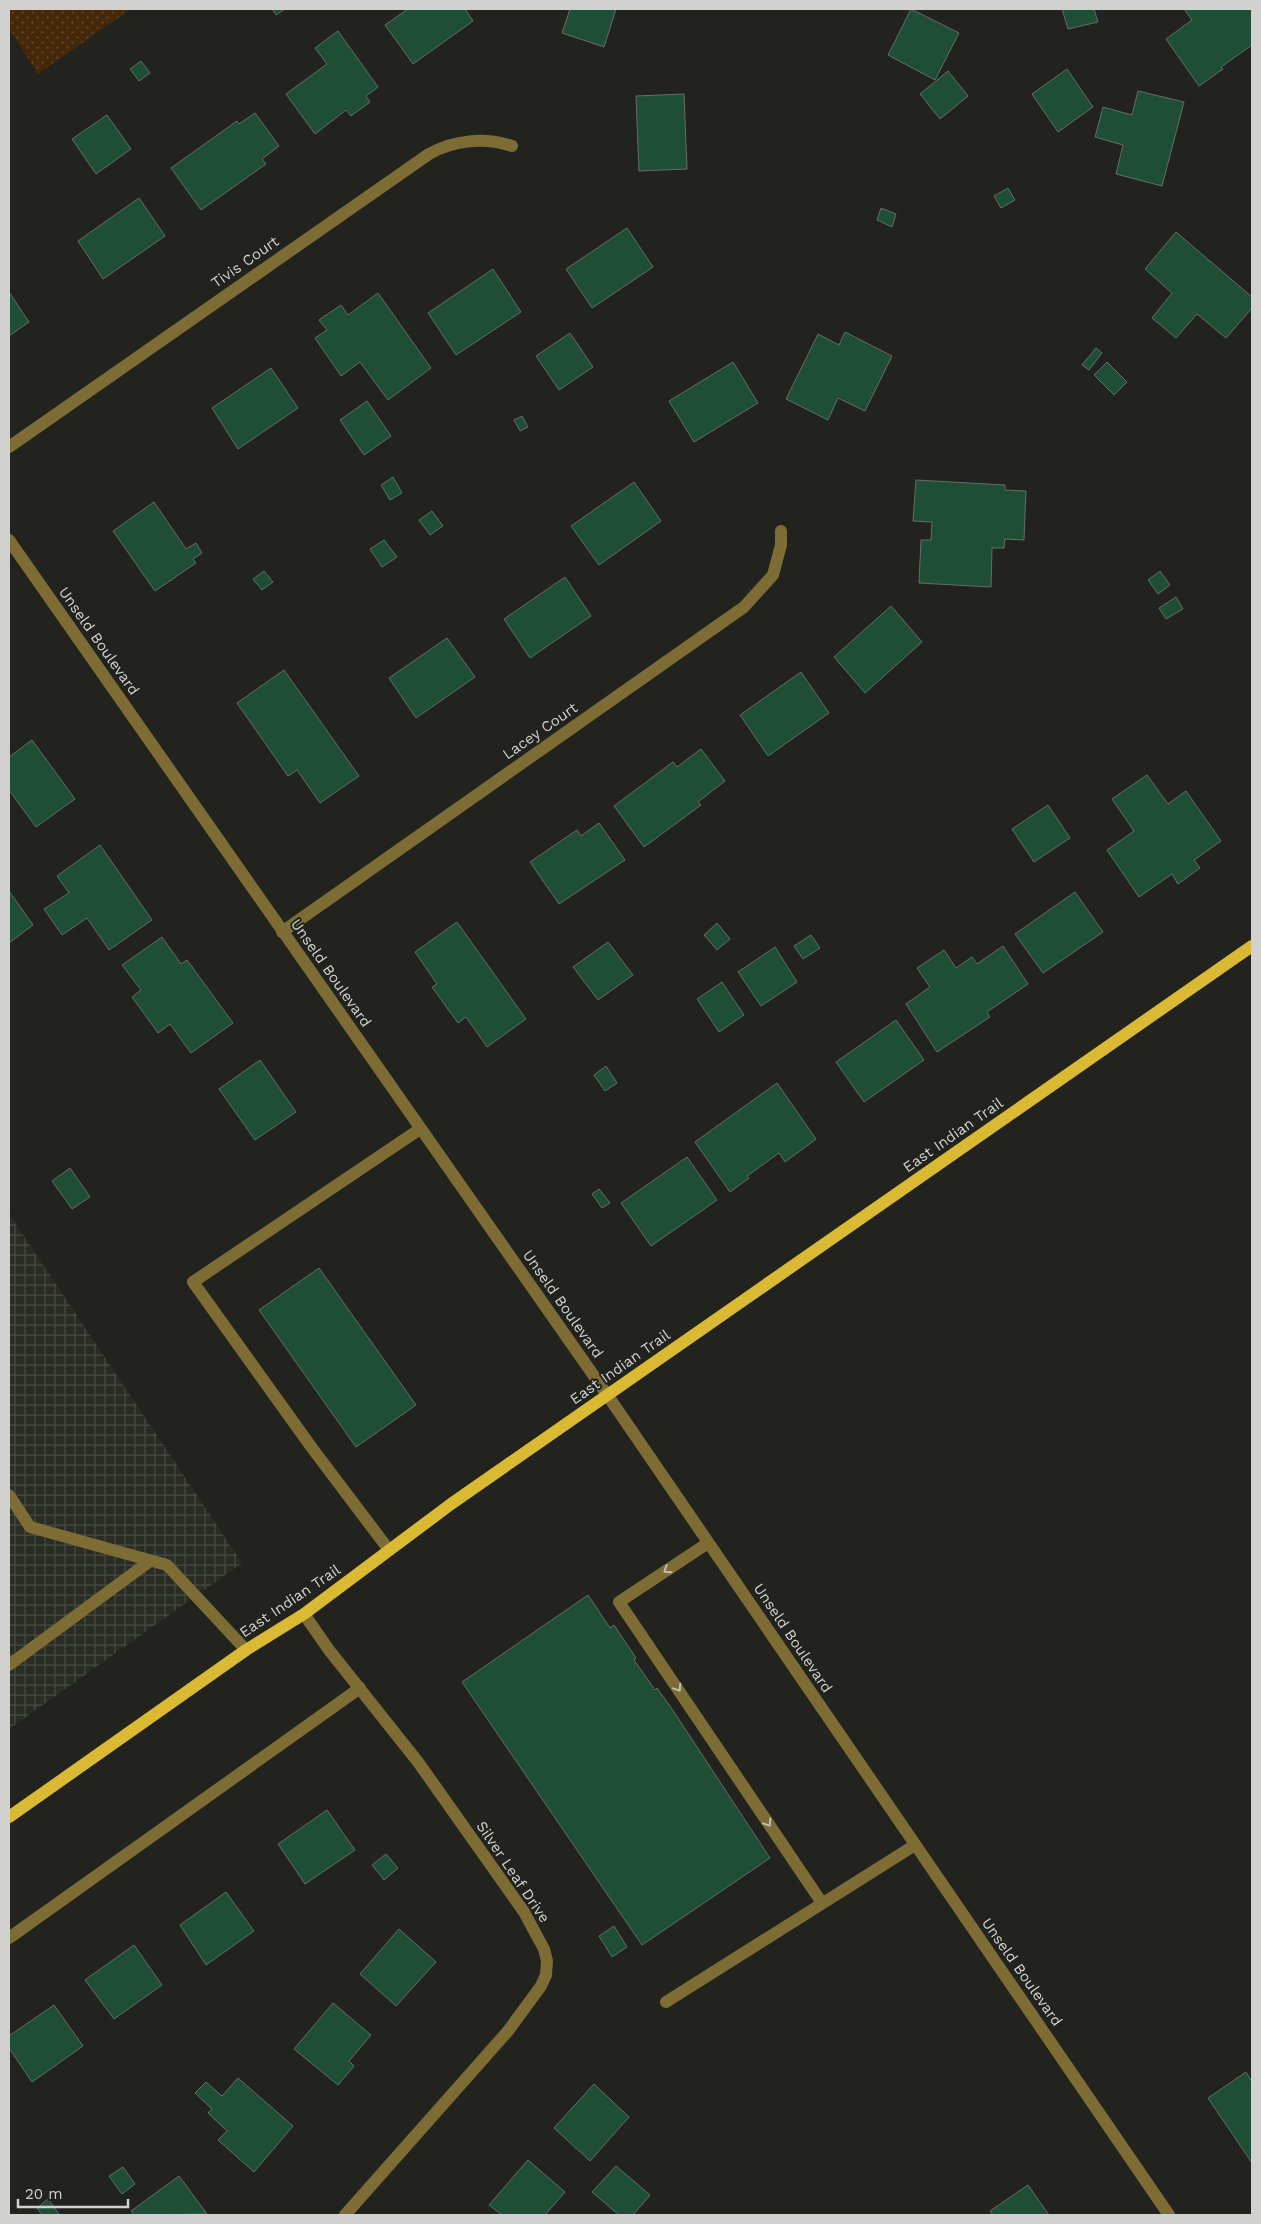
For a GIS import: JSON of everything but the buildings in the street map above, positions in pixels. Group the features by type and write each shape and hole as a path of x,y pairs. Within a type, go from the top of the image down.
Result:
{"main road":[{"name":"East Indian Trail","path":"9,1817 246,1650 304,1614 390,1550 608,1396 1252,946"}],"street":[{"name":"Tivis Court","path":"9,447 428,154 445,145 463,141 500,142 512,146"},
{"name":"Lacey Court","path":"282,932 744,607 773,575 780,545 780,531"},
{"name":"Unseld Boulevard","path":"9,540 608,1396 1169,2215"},
{"path":"390,1550 312,1448 193,1282 420,1129"},
{"path":"9,1495 30,1527 167,1566 246,1650"},
{"path":"708,1543 619,1602 822,1903"},
{"path":"9,1666 150,1560"},
{"name":"Silver Leaf Drive","path":"304,1614 329,1650 418,1762 524,1912 544,1949 547,1961 546,1975 541,1986 508,2031 345,2215"},
{"path":"9,1938 360,1688"},
{"path":"666,2002 915,1845"}],"shaded area":[{"path":"9,9 131,9 38,74 9,28"},
{"path":"9,1214 242,1563 9,1729"}]}
